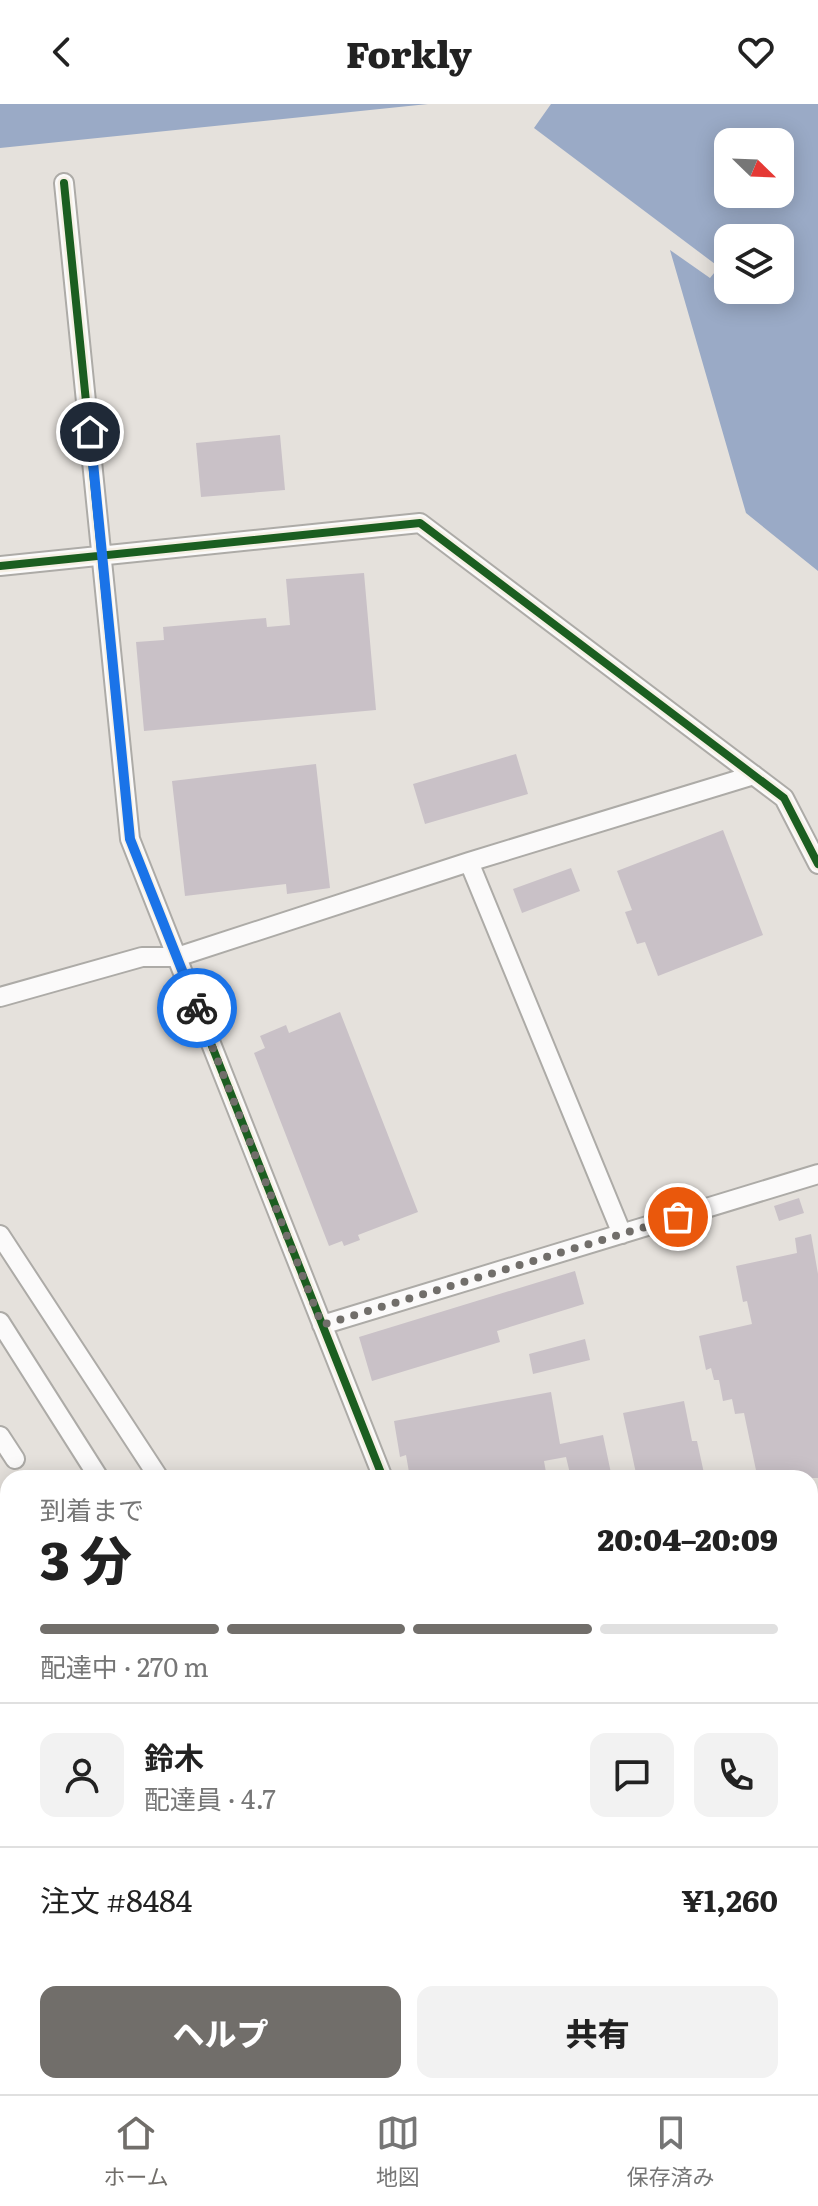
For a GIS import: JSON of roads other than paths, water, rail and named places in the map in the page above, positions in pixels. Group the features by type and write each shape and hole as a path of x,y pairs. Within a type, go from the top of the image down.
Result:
{"street":[{"path":"64,183 130,839 380,1470"},
{"path":"0,566 420,523 784,798 818,864"},
{"path":"0,997 142,957 177,957 469,862 754,775"},
{"path":"469,862 622,1234"},
{"path":"322,1325 818,1174"},
{"path":"0,1235 154,1470"},
{"path":"0,1322 94,1470"},
{"path":"0,1436 15,1459"}],"water":[{"path":"0,104 428,104 0,148"},
{"path":"551,104 818,104 818,571 746,513 670,250 710,278 714,273 714,304 794,304 794,224 714,224 714,263 534,128"}]}
